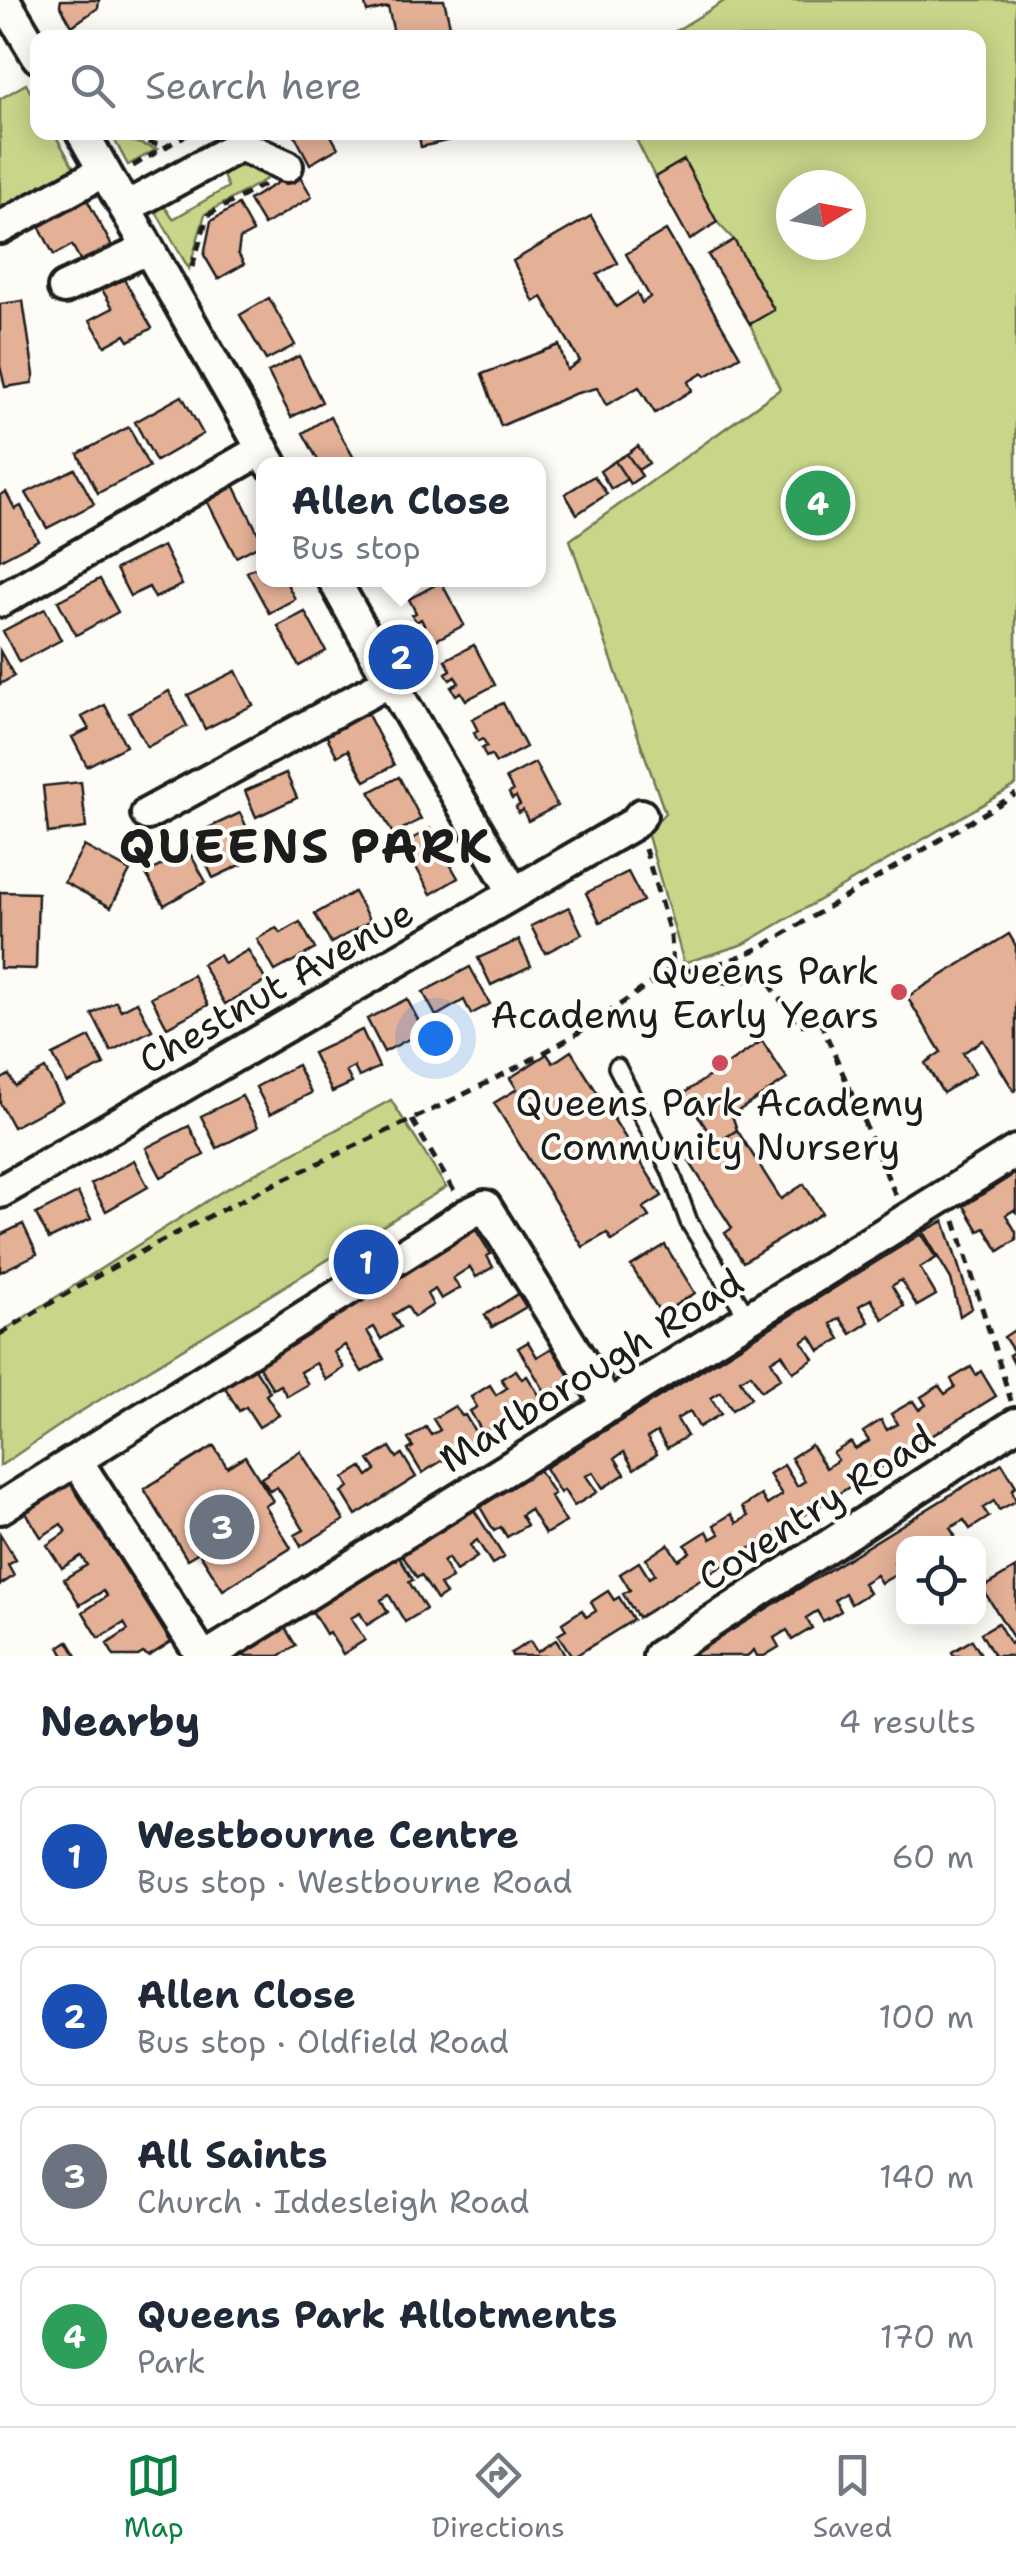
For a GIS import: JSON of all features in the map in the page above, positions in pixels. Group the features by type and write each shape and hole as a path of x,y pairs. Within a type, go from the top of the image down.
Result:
{"street":[{"path":"4,0 30,44"},
{"path":"86,140 267,457"},
{"path":"125,208 240,140"},
{"path":"244,140 288,166"},
{"path":"0,228 106,176"},
{"path":"64,288 146,249"},
{"path":"0,601 256,463"},
{"path":"338,587 514,893"},
{"path":"147,814 390,681"},
{"name":"Chestnut Avenue","path":"0,1192 637,820"},
{"name":"Marlborough Road","path":"205,1656 1016,1151"},
{"path":"0,1508 484,1206 609,1406"},
{"name":"Coventry Road","path":"660,1656 1016,1420"},
{"path":"77,1461 205,1656"}],"lane":[{"path":"617,1067 670,1170 689,1222 749,1319"}],"path":[{"path":"141,140 166,147"},
{"path":"106,176 178,140"},
{"path":"173,294 189,276 208,215 285,173 288,166"},
{"path":"0,1334 92,1278 172,1236 482,1086 574,1035 673,967 728,963 762,947 1016,794"},
{"path":"637,820 665,910 673,967"},
{"path":"684,968 734,985 764,976 797,1025 821,1024 892,1186"},
{"path":"412,1120 468,1214"},
{"path":"947,1194 1016,1420"}],"green space":[{"path":"726,0 1016,0 1016,785 744,944 684,963 647,832 665,813 570,540 780,389 750,324 774,309 734,240 717,222 684,160 655,177 636,140 986,140 986,30 677,30"},
{"path":"26,84 30,91 30,140 58,140 80,178 0,220 0,99"},
{"path":"115,140 157,149 128,165"},
{"path":"241,160 277,173 205,214 189,269 156,212 163,204 173,219 228,187 221,171"},
{"path":"391,1100 446,1187 75,1415 0,1466 0,1333 221,1192"}],"building":[{"path":"61,0 99,0 98,8 72,26"},
{"path":"364,0 444,0 451,30 393,30 388,7 367,12"},
{"path":"297,140 334,140 338,148 310,164"},
{"path":"420,140 450,140 421,147"},
{"path":"684,160 717,222 690,240 655,177"},
{"path":"297,171 312,197 264,225 249,200"},
{"path":"83,192 114,250 83,265 72,245 54,255 39,226 59,215 54,207"},
{"path":"238,205 253,232 240,239 238,253 244,264 218,279 204,255 211,221"},
{"path":"591,216 618,263 597,275 616,307 637,293 642,303 650,297 626,254 666,230 740,356 688,382 692,390 655,413 639,387 606,405 597,388 501,426 482,374 559,345 567,370 580,361 542,297 534,302 513,261"},
{"path":"734,240 774,310 750,324 708,255"},
{"path":"122,276 152,328 129,341 125,335 105,346 90,320 113,308 101,288"},
{"path":"269,298 295,345 266,360 240,315"},
{"path":"23,301 34,375 32,383 5,387 0,366 0,304"},
{"path":"299,356 322,402 291,417 268,372"},
{"path":"182,396 203,434 156,461 135,422"},
{"path":"330,416 353,457 316,457 303,433"},
{"path":"129,427 149,467 98,493 78,454"},
{"path":"638,446 649,463 638,470 627,454"},
{"path":"627,454 642,476 630,484 615,461"},
{"path":"615,461 627,479 611,489 600,471"},
{"path":"75,469 94,504 47,528 26,493"},
{"path":"594,476 607,494 577,514 565,494"},
{"path":"234,485 256,529 256,547 236,557 206,499"},
{"path":"6,492 15,509 21,506 38,540 0,560 0,495"},
{"path":"163,546 182,585 155,598 149,587 130,596 116,569"},
{"path":"256,567 256,587 289,587 295,599 269,613 247,572"},
{"path":"100,579 118,612 76,635 58,601"},
{"path":"432,587 444,587 464,625 432,642 420,628 424,625 421,619 416,622 412,615 416,613 409,599"},
{"path":"45,609 61,640 19,662 3,631"},
{"path":"305,612 326,651 299,666 278,626"},
{"path":"474,645 495,685 466,700 451,687 459,683 455,677 450,680 446,673 451,670 445,660"},
{"path":"0,651 14,676 0,684"},
{"path":"236,671 253,705 205,729 188,695"},
{"path":"169,691 187,726 147,747 129,713"},
{"path":"503,703 526,747 496,763 491,755 486,757 482,748 487,746 483,739 478,741 472,719"},
{"path":"105,705 126,746 87,766 72,737 89,729 82,717"},
{"path":"364,707 394,765 365,781 348,750 337,756 323,729"},
{"path":"535,763 557,806 528,821 523,810 518,813 516,807 520,805 516,797 512,799 509,793 513,791 506,778"},
{"path":"286,773 297,798 256,817 245,791"},
{"path":"399,777 421,819 393,834 370,792"},
{"path":"81,782 86,828 48,833 43,786"},
{"path":"240,813 260,856 213,878 193,835"},
{"path":"430,829 458,878 431,894 403,844"},
{"path":"84,846 130,871 111,907 64,882"},
{"path":"188,850 206,882 164,905 146,874"},
{"path":"628,872 643,901 600,922 586,893"},
{"path":"0,892 38,893 36,969 0,968"},
{"path":"354,892 370,921 331,943 315,914"},
{"path":"569,907 582,934 545,953 531,926"},
{"path":"300,922 315,949 275,971 257,939 276,928 281,933"},
{"path":"1009,934 1016,946 1016,1090 983,1040 963,1053 975,1073 943,1093 925,1063 941,1052 907,997"},
{"path":"519,940 531,966 491,985 478,958"},
{"path":"248,950 266,981 225,1004 202,964 219,955 224,964"},
{"path":"470,967 490,1004 471,1014 464,1000 436,1016 423,992"},
{"path":"193,975 208,1005 167,1027 151,997"},
{"path":"407,999 424,1031 384,1052 367,1019"},
{"path":"116,1001 121,1010 137,1002 152,1030 111,1051 92,1014"},
{"path":"362,1030 379,1067 359,1077 354,1067 346,1071 352,1083 332,1092 313,1053"},
{"path":"90,1037 104,1065 67,1083 53,1055"},
{"path":"762,1041 787,1079 732,1115 737,1130 716,1144 684,1093"},
{"path":"571,1051 662,1196 643,1208 649,1217 612,1241 607,1233 583,1247 494,1103 517,1089 510,1078 547,1054 553,1063"},
{"path":"297,1065 311,1093 270,1114 256,1087"},
{"path":"45,1069 62,1101 13,1127 0,1103 0,1080 9,1075 15,1086"},
{"path":"242,1096 258,1127 217,1148 201,1116"},
{"path":"189,1126 204,1155 161,1177 146,1148"},
{"path":"737,1130 781,1199 804,1184 822,1213 743,1262 725,1233 732,1228 689,1161"},
{"path":"134,1160 148,1187 106,1211 91,1184"},
{"path":"1016,1173 1016,1212 1006,1215 1016,1240 999,1251 985,1228 979,1231 964,1206"},
{"path":"78,1193 91,1219 49,1239 36,1214"},
{"path":"944,1221 972,1308 960,1316 951,1279 923,1232"},
{"path":"23,1224 37,1254 0,1272 0,1235"},
{"path":"476,1230 491,1254 487,1256 493,1267 476,1277 470,1267 453,1278 460,1288 441,1299 435,1289 427,1294 433,1305 414,1317 407,1306 393,1315 400,1327 381,1339 374,1327 367,1331 384,1359 362,1372 345,1345 334,1352 344,1368 326,1380 316,1363 300,1372 308,1384 287,1396 280,1385 273,1389 258,1365"},
{"path":"921,1234 936,1258 920,1268 936,1295 917,1306 901,1280 892,1286 904,1306 883,1319 871,1299 859,1306 869,1322 851,1334 840,1318 831,1324 840,1339 820,1351 811,1336 802,1342 814,1359 793,1372 782,1354 771,1361 781,1378 761,1391 751,1374 740,1380 751,1398 732,1410 721,1392 711,1398 721,1414 699,1427 690,1411 677,1419 687,1436 667,1448 657,1432 647,1438 657,1454 634,1469 624,1452 615,1458 625,1474 603,1488 593,1472 586,1476 597,1492 574,1506 564,1490 560,1493 545,1468"},
{"path":"665,1245 695,1293 661,1314 631,1266"},
{"path":"518,1294 526,1307 492,1327 485,1315"},
{"path":"1016,1329 1016,1366 1009,1355 1014,1352 1004,1337"},
{"path":"528,1342 537,1357 552,1348 571,1379 546,1393 518,1348"},
{"path":"254,1367 279,1415 259,1427 246,1407 239,1411 224,1386"},
{"path":"971,1367 976,1375 981,1371 996,1396 638,1618 623,1594 630,1590 620,1574 639,1562 649,1578 655,1574 646,1559 668,1544 678,1560 690,1552 685,1545 707,1531 711,1539 720,1534 714,1525 731,1514 737,1523 748,1516 742,1507 761,1495 767,1505 782,1495 769,1474 784,1465 797,1486 805,1481 791,1458 811,1445 826,1468 838,1460 833,1453 851,1442 855,1449 869,1441 863,1432 881,1420 887,1430 897,1424 891,1414 913,1401 919,1410 926,1405 921,1397 939,1386 945,1394 955,1387 951,1379"},
{"path":"516,1370 522,1379 527,1376 541,1398 483,1433 470,1411 477,1407 471,1397 490,1385 496,1395 507,1388 501,1379"},
{"path":"455,1406 479,1438 422,1473 408,1450 413,1447 408,1439 426,1427 431,1435 440,1430 433,1419"},
{"path":"214,1446 227,1467 245,1456 273,1501 265,1506 291,1548 223,1590 199,1552 187,1559 144,1489"},
{"path":"390,1447 397,1458 402,1454 416,1477 356,1515 342,1492 349,1487 344,1478 362,1467 368,1476 376,1470 369,1460"},
{"path":"300,1451 344,1520 301,1546 295,1535 304,1530 277,1487 270,1491 261,1478"},
{"path":"1002,1463 1016,1486 1012,1490 1016,1501 999,1510 994,1501 983,1508 989,1517 970,1529 964,1520 950,1528 955,1536 896,1536 896,1575 881,1583 876,1575 863,1583 869,1593 851,1604 845,1593 835,1600 841,1611 823,1621 817,1611 806,1618 812,1628 792,1640 787,1630 774,1638 779,1647 764,1656 757,1656 754,1650 747,1656 690,1656"},
{"path":"539,1470 566,1522 545,1534 530,1509 521,1515 527,1525 507,1537 501,1527 494,1531 480,1507"},
{"path":"69,1480 171,1642 149,1656 114,1656 107,1644 128,1630 124,1623 99,1638 83,1612 107,1596 103,1591 80,1605 64,1579 87,1565 81,1556 62,1568 47,1545 66,1532 61,1524 41,1537 24,1510"},
{"path":"474,1510 504,1557 492,1564 477,1540 470,1545 477,1557 456,1571 448,1558 443,1562 452,1578 440,1585 446,1594 437,1600 402,1555"},
{"path":"0,1534 16,1560 8,1565 14,1576 0,1585"},
{"path":"399,1557 426,1609 405,1622 389,1595 381,1600 388,1612 367,1625 360,1613 351,1618 365,1640 343,1654 312,1611"},
{"path":"1016,1568 1016,1639 986,1594 986,1586"},
{"path":"608,1591 614,1600 619,1597 633,1620 572,1656 558,1635 566,1630 562,1623 582,1610 586,1617 596,1611 591,1602"},
{"path":"998,1623 1010,1644 1016,1644 1016,1656 991,1656 981,1633"},
{"path":"284,1626 296,1646 279,1656 240,1656"},
{"path":"556,1640 566,1656 511,1653 530,1641 537,1652"},
{"path":"972,1640 982,1656 954,1656 952,1652"},
{"path":"68,1641 77,1656 64,1656 59,1647"}],"place":[{"name":"Queens Park Allotments","path":"818,503"},
{"name":"Allen Close","path":"401,657"},
{"name":"Queens Park Academy Early Years","path":"899,992"},
{"name":"Queens Park Academy Community Nursery","path":"720,1063"},
{"name":"Westbourne Centre","path":"366,1262"},
{"name":"All Saints","path":"222,1527"}],"district":[{"name":"QUEENS PARK","path":"306,846"}]}
